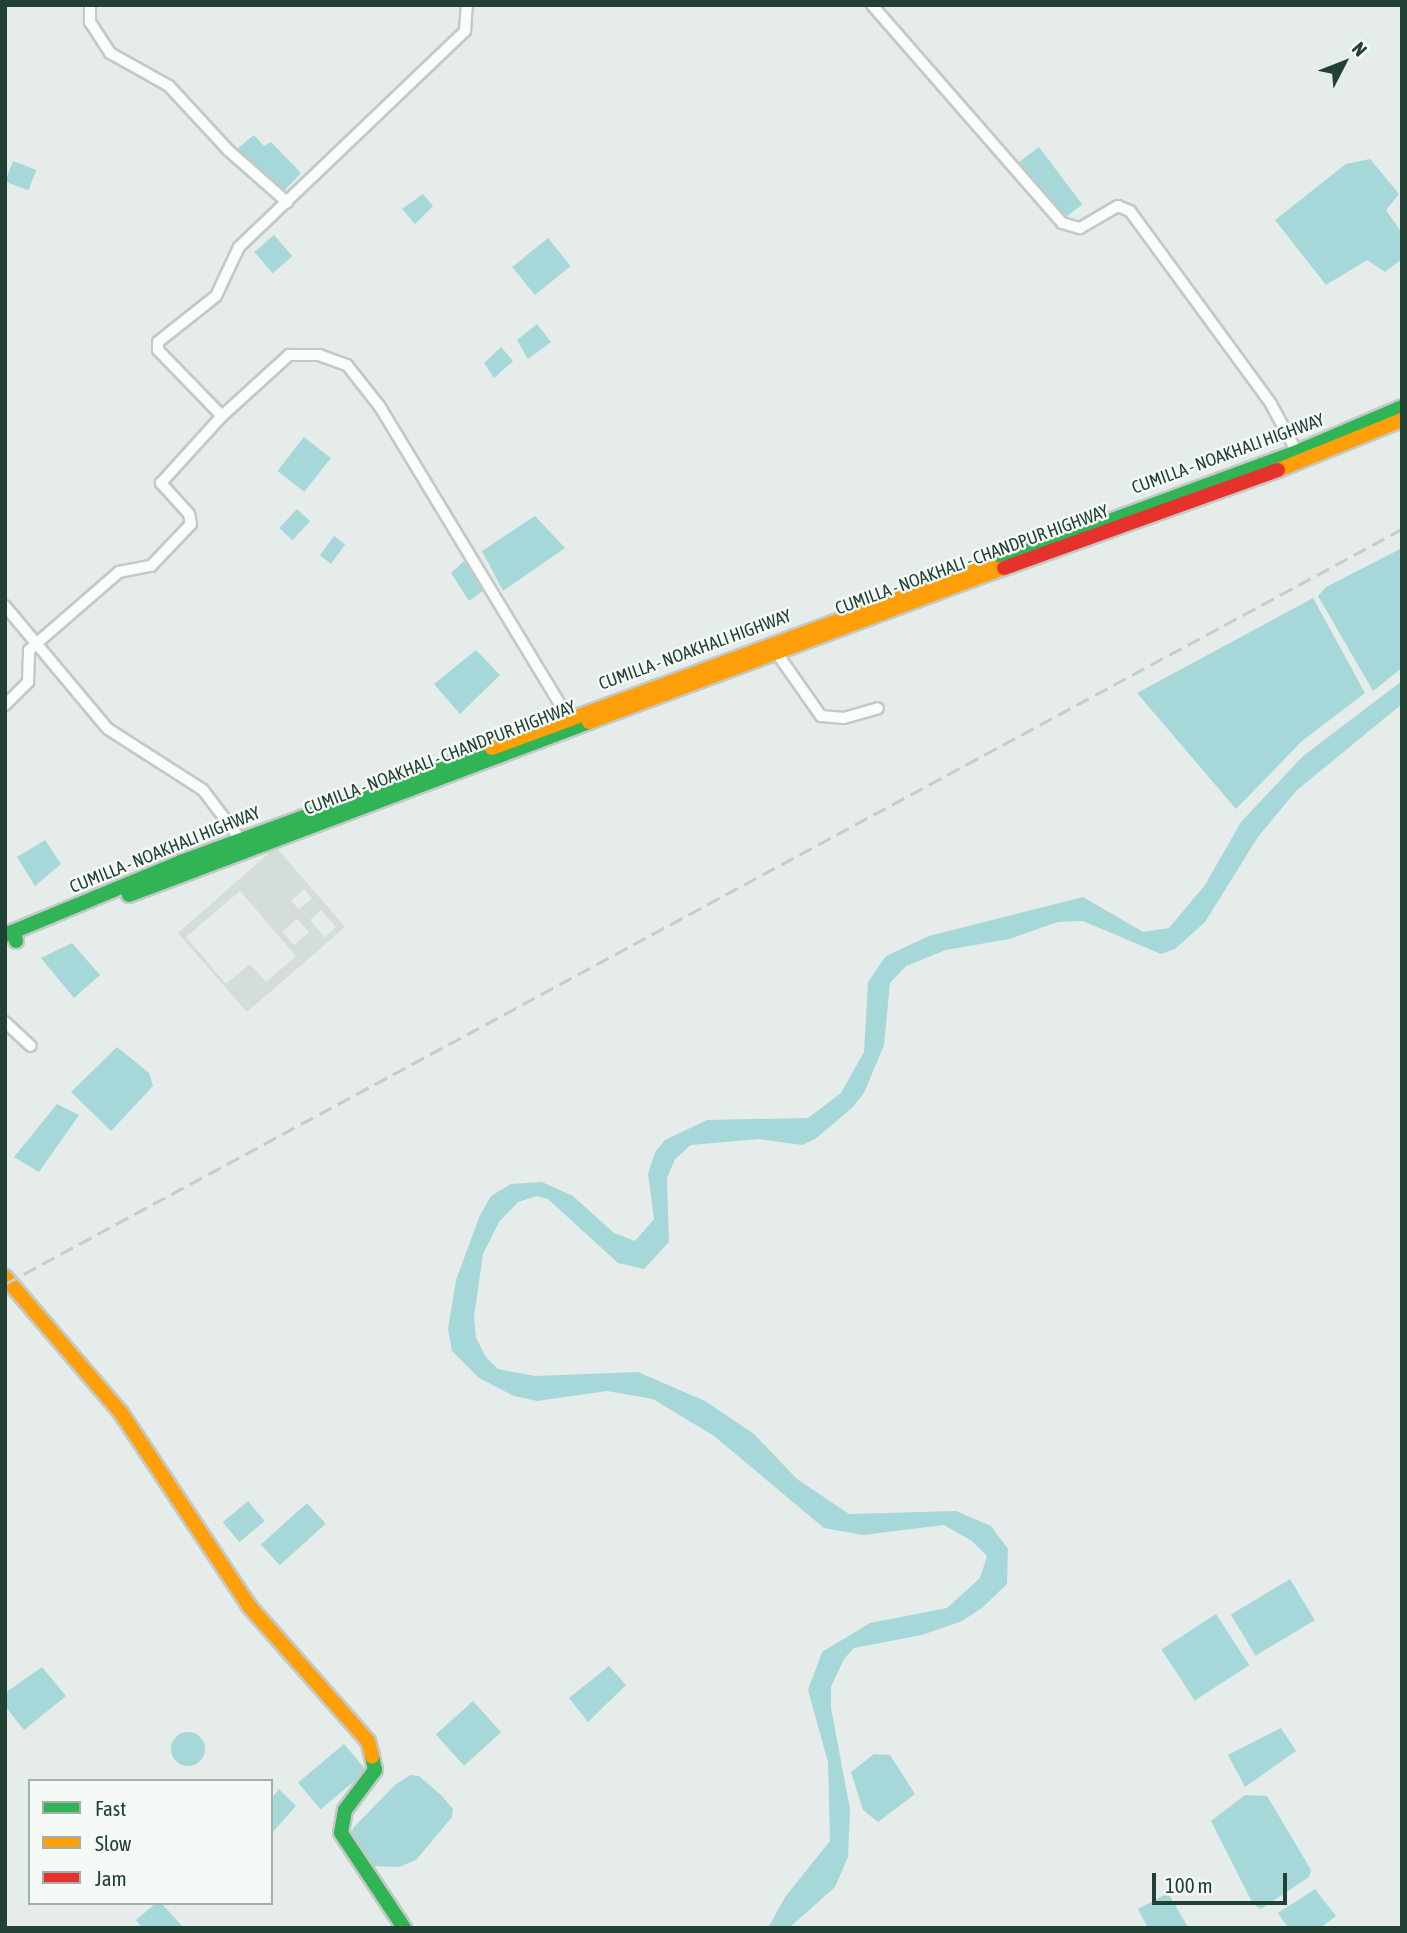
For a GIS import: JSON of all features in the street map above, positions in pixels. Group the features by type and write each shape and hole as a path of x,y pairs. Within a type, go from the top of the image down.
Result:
{"main road":[{"name":"CUMILLA - NOAKHALI HIGHWAY","path":"10,939 241,840 568,718 1189,496 1402,407"},
{"name":"CUMILLA - NOAKHALI - CHANDPUR HIGHWAY","path":"10,939 1189,496 1402,420"},
{"path":"5,1277 121,1413 249,1606 369,1741 376,1770 345,1810 341,1833 404,1928"}],"street":[{"path":"90,5 90,22 110,53 169,86 228,150 287,202"},
{"path":"222,416 156,346 216,296 239,247 466,31 467,5"},
{"path":"872,5 1062,223 1080,228 1118,206 1130,211 1271,404 1297,452"},
{"path":"5,705 27,685 26,654 37,643 118,572 151,566 187,532 191,516 161,483 222,416 289,355 302,351 347,365 380,407 568,718"},
{"path":"5,606 108,729 203,790 241,840"},
{"path":"776,652 821,716 844,718 878,708"},
{"path":"5,1022 31,1046"}],"shaded area":[{"path":"276,847 345,927 247,1012 178,933","holes":["304,889 312,898 299,909 291,901","240,891 296,956 266,982 250,964 226,984 186,937","321,910 336,927 325,937 310,920","297,919 309,932 294,945 282,932"]}],"water":[{"path":"254,135 264,146 271,142 301,173 280,195 237,149"},
{"path":"1039,147 1082,205 1060,221 1017,164"},
{"path":"1370,159 1399,194 1386,210 1402,233 1402,259 1385,272 1367,260 1326,285 1275,220 1346,164"},
{"path":"13,161 36,170 28,190 5,182"},
{"path":"423,194 433,206 415,224 402,209"},
{"path":"274,235 292,256 273,273 254,252"},
{"path":"548,238 571,266 535,295 512,267"},
{"path":"537,324 551,342 528,359 517,340"},
{"path":"501,347 513,361 494,378 484,363"},
{"path":"304,437 331,458 304,492 278,471"},
{"path":"297,509 310,521 292,540 279,528"},
{"path":"535,516 565,548 503,591 482,551"},
{"path":"334,536 345,544 331,564 320,555"},
{"path":"1402,548 1402,668 1373,691 1318,596 1326,587"},
{"path":"464,561 484,590 469,601 451,573"},
{"path":"1313,598 1365,693 1302,741 1236,809 1137,693"},
{"path":"476,650 500,675 460,714 434,684"},
{"path":"1402,681 1402,704 1296,791 1258,837 1205,922 1175,949 1161,954 1083,921 1058,922 1009,939 946,950 906,966 890,983 884,1045 864,1093 852,1108 815,1139 802,1145 759,1139 691,1145 675,1159 667,1178 669,1242 644,1269 618,1263 548,1199 537,1196 518,1202 499,1222 483,1254 474,1317 476,1338 486,1357 498,1369 535,1376 638,1372 705,1401 754,1434 797,1479 849,1514 956,1511 991,1526 1008,1549 1007,1584 982,1608 962,1621 922,1635 854,1648 844,1659 831,1687 831,1708 850,1809 848,1857 835,1887 789,1928 768,1928 785,1897 830,1841 828,1762 808,1690 822,1652 870,1623 947,1608 980,1578 987,1556 972,1541 944,1525 863,1535 824,1528 714,1436 653,1399 607,1391 537,1401 514,1396 479,1378 452,1351 448,1329 456,1280 480,1215 491,1196 511,1184 542,1182 573,1196 614,1233 635,1241 654,1219 648,1174 655,1152 665,1140 707,1120 808,1118 841,1093 864,1052 868,982 886,956 929,936 1083,897 1143,932 1169,928 1205,885 1241,822 1303,756"},
{"path":"45,840 61,864 35,886 17,857"},
{"path":"72,943 100,975 74,998 41,958"},
{"path":"117,1047 149,1073 153,1086 111,1131 71,1092"},
{"path":"57,1104 79,1115 39,1172 14,1157"},
{"path":"248,1501 265,1521 239,1542 223,1522"},
{"path":"307,1503 326,1524 280,1565 261,1544"},
{"path":"1290,1579 1315,1620 1256,1656 1231,1615"},
{"path":"1216,1614 1249,1665 1195,1701 1161,1649"},
{"path":"609,1666 626,1685 588,1722 569,1698"},
{"path":"42,1667 66,1696 24,1730 5,1706 5,1693"},
{"path":"473,1701 501,1732 464,1766 436,1734"},
{"path":"1281,1728 1296,1751 1245,1787 1228,1755"},
{"path":"188,1732 200,1737 205,1749 200,1761 188,1766 176,1761 171,1749 176,1737"},
{"path":"344,1744 366,1771 321,1809 298,1783"},
{"path":"874,1754 890,1755 915,1794 878,1822 863,1810 851,1772"},
{"path":"411,1775 419,1776 441,1795 453,1809 452,1817 416,1860 399,1867 371,1866 351,1836 353,1828 396,1784"},
{"path":"279,1789 296,1806 273,1832 273,1796"},
{"path":"1245,1795 1267,1796 1311,1870 1309,1877 1261,1909 1253,1904 1211,1821"},
{"path":"1315,1889 1336,1916 1320,1928 1288,1928 1278,1913"},
{"path":"1168,1893 1188,1927 1148,1928 1138,1909"},
{"path":"154,1905 163,1905 184,1928 142,1928 136,1920"}],"railway":[{"path":"5,1284 1402,529"}],"traffic: fast":[{"path":"990,565 1297,452 1402,407"},
{"path":"129,895 589,722"},
{"path":"5,935 181,862 492,748"},
{"path":"14,932 16,941"},
{"path":"372,1756 375,1770 345,1810 341,1833 404,1928"}],"traffic: slow":[{"path":"1278,470 1402,420"},
{"path":"492,748 990,565"},
{"path":"589,722 1004,568"},
{"path":"5,1277 121,1413 249,1606 368,1741 372,1756"}],"traffic: jam":[{"path":"1004,568 1278,470"}]}
